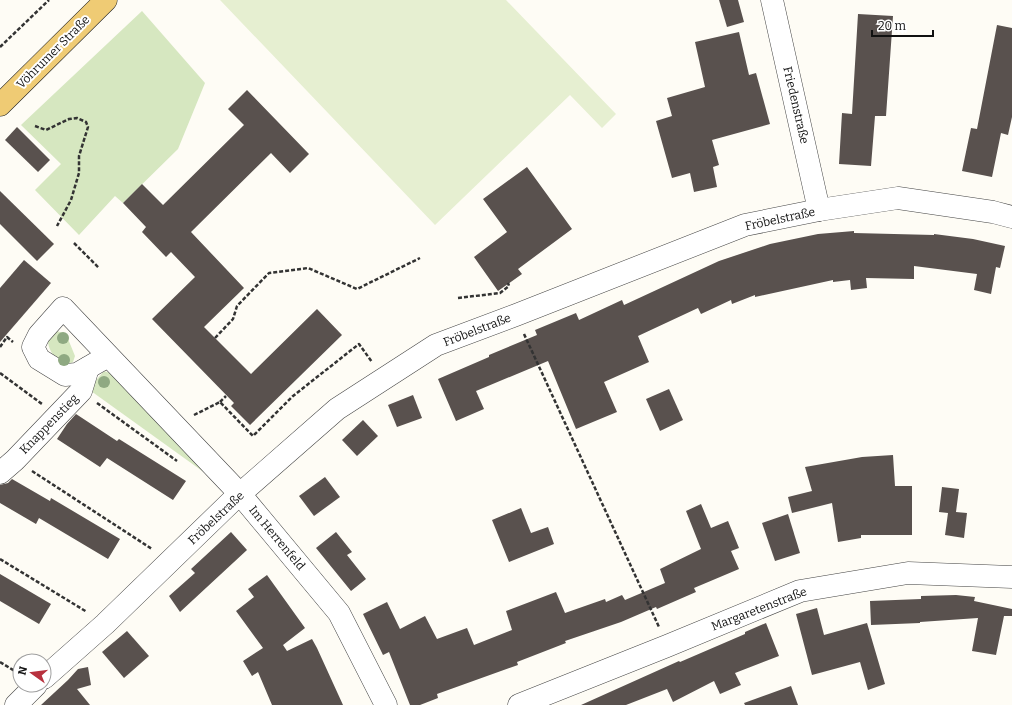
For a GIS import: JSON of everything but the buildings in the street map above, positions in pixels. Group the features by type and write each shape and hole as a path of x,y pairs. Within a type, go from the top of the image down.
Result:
{"main road":[{"name":"Vöhrumer Straße","path":"0,105 106,0"}],"street":[{"name":"Friedenstraße","path":"772,0 819,210"},
{"name":"Fröbelstraße","path":"52,671 105,624 240,494 337,410 436,345 745,225 819,210 898,198 993,212 1012,217"},
{"name":"Im Herrenfeld","path":"108,356 77,374 65,375 39,359 33,347 39,335 63,308 240,494 339,613 386,705"},
{"name":"Knappenstieg","path":"8,466 80,391 88,368"},
{"name":"Margaretenstraße","path":"519,705 800,591 908,573 1012,577"},
{"path":"16,705 28,693"}],"path":[{"path":"0,47 49,0"},
{"path":"35,126 46,130 69,119 77,118 86,122 88,127 79,156 79,173 71,200 57,226"},
{"path":"74,243 99,268"},
{"path":"215,338 233,319 237,306 269,273 308,268 357,289 420,258"},
{"path":"458,298 500,293 510,286 508,284"},
{"path":"516,315 667,646"},
{"path":"220,402 253,436 293,396 359,344 370,359"},
{"path":"0,373 21,387 57,416"},
{"path":"80,391 182,464"},
{"path":"174,425 220,402 226,396"},
{"path":"8,466 170,561"},
{"path":"0,559 105,624"},
{"path":"0,662 12,669"}],"green space":[{"path":"220,0 506,0 616,114 602,128 570,95 435,225"},
{"path":"142,11 205,83 178,149 123,203 115,196 79,235 35,190 61,164 21,125"},
{"path":"57,331 66,334 75,356 73,362 68,364 60,361 50,350 48,341"},
{"path":"104,371 110,373 205,473 91,391 91,386"}]}
